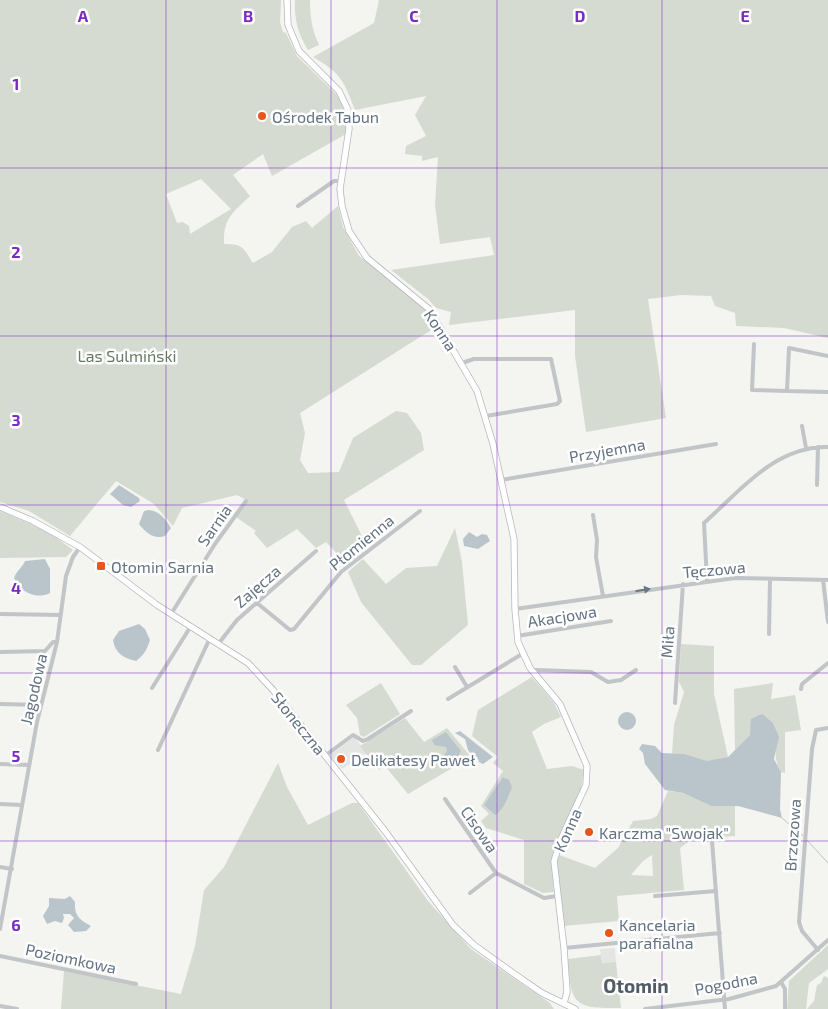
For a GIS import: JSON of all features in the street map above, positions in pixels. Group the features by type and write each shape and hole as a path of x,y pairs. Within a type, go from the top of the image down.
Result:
{"street":[{"name":"Konna","path":"287,0 288,25 299,51 339,91 348,110 349,130 341,181 342,206 354,241 378,269 429,309 478,391 502,480 514,539 515,609 517,636 522,654 562,708 588,770 582,797 561,839 554,865 564,948 566,992 564,1003"},
{"path":"298,206 334,181 341,181"},
{"path":"754,344 752,390 828,392"},
{"path":"788,391 789,348 828,356"},
{"path":"462,363 474,359 550,359 560,401 557,404 486,416"},
{"path":"802,426 806,448"},
{"name":"Przyjemna","path":"502,480 716,444"},
{"path":"817,485 818,447"},
{"path":"707,581 704,523 769,464 788,453 806,448 828,447"},
{"name":"Sarnia","path":"171,614 215,544 246,501"},
{"name":"Słoneczna","path":"0,507 33,521 80,547 171,614 219,643 258,672 385,831 453,925 478,948 542,993 575,1009"},
{"name":"Płomienna","path":"257,603 290,630 294,629 341,572 420,511"},
{"path":"593,515 597,540 596,557 603,596"},
{"name":"Jagodowa","path":"0,929 12,869 21,805 41,705 57,642 68,569 80,547"},
{"name":"Zajęcza","path":"219,643 237,620 316,551"},
{"name":"Tęczowa","path":"515,609 735,578 828,580"},
{"path":"769,634 770,579"},
{"path":"823,580 828,622"},
{"name":"Miła","path":"675,703 683,584"},
{"path":"0,614 61,615"},
{"name":"Akacjowa","path":"517,636 611,621"},
{"path":"152,688 191,626"},
{"path":"158,750 210,638"},
{"path":"0,652 45,651 53,642 57,642"},
{"path":"448,699 522,654"},
{"path":"801,688 802,684 828,664"},
{"path":"455,667 467,687"},
{"path":"534,672 536,670 591,672 608,682 621,680 636,670"},
{"path":"0,704 41,705"},
{"path":"326,755 352,735 363,740 368,739 411,711"},
{"name":"Brzozowa","path":"818,950 802,931 799,922 812,749 816,730 828,728"},
{"path":"0,764 29,765"},
{"name":"Cisowa","path":"445,799 496,873 544,898 557,896"},
{"path":"0,804 21,805"},
{"path":"712,841 725,1009"},
{"path":"0,867 12,869"},
{"name":"Cisowa","path":"470,893 496,873"},
{"path":"655,896 716,891"},
{"path":"564,948 720,933"},
{"path":"785,1009 785,989 782,982 828,940"},
{"name":"Poziomkowa","path":"0,956 136,984"},
{"name":"Pogodna","path":"645,1009 724,999 748,994 782,982"},
{"path":"0,1006 17,1009"}],"shaded area":[{"path":"119,485 139,498 140,501 131,507 123,505 110,494"},
{"path":"149,510 159,514 171,528 165,536 154,536 139,524 144,511"},
{"path":"469,532 477,537 482,534 487,535 490,541 478,549 464,546 463,539"},
{"path":"45,559 50,569 50,593 39,596 24,591 14,578 15,575 25,561"},
{"path":"139,624 145,629 150,640 148,647 136,661 120,654 113,640 119,631"},
{"path":"627,712 633,715 636,721 633,727 627,730 621,727 618,721 621,715"},
{"path":"762,714 773,723 779,737 774,759 781,772 780,809 782,818 738,806 711,806 683,793 665,790 645,764 643,753 639,749 642,744 655,746 662,753 684,754 707,761 728,757 750,735 751,719"},
{"path":"460,731 493,757 483,764 478,759 475,760 468,750 465,739 455,733"},
{"path":"446,732 461,751 453,761 440,767 438,762 447,751 446,747 434,745 432,740"},
{"path":"354,737 367,753 342,769 330,755"},
{"path":"503,777 509,780 512,787 503,807 495,815 484,805"},
{"path":"70,896 75,902 78,917 91,926 86,931 74,932 68,925 74,918 70,914 63,914 62,923 55,921 47,924 43,916 49,906 49,898 65,899"},
{"path":"615,948 616,962 602,963 600,949"}],"green space":[{"name":"Las Sulmiński","path":"0,0 281,0 280,22 283,32 286,33 297,56 339,97 345,112 346,134 272,176 263,154 233,175 250,196 238,207 227,222 224,244 239,246 253,263 272,252 292,227 306,221 312,228 338,206 343,227 359,256 423,306 436,327 300,413 305,433 300,460 308,473 339,472 353,438 396,411 407,413 421,433 424,450 344,500 363,538 363,552 347,564 326,542 316,548 297,529 267,548 254,533 256,531 236,517 248,501 237,495 182,508 173,526 154,504 116,481 70,536 29,511 0,502","holes":["201,179 231,209 190,234 189,226 183,222 177,223 166,194"]},
{"path":"295,0 310,0 312,23 319,45 308,50 297,26"},
{"path":"379,0 828,0 828,338 784,328 736,326 735,313 715,306 711,296 681,295 648,299 666,418 586,432 575,356 575,310 449,325 451,312 436,308 428,299 391,270 494,255 490,237 440,244 435,205 438,157 422,161 422,156 405,154 406,146 426,136 415,115 426,96 355,110 348,92 336,73 313,57 374,23"},
{"path":"0,511 49,532 73,550 66,557 0,558"},
{"path":"455,528 462,562 468,625 421,665 412,665 361,602 348,572 363,559 386,584 406,568 437,566"},
{"path":"681,644 714,646 714,694 728,757 707,762 672,753 674,725 684,692 679,682"},
{"path":"532,677 554,703 561,717 544,724 532,732 547,769 572,766 584,770 580,794 560,836 551,863 554,892 543,893 524,884 524,840 486,828 481,821 489,814 481,806 503,771 493,763 498,757 472,736 478,710"},
{"path":"381,683 400,714 364,737 360,735 357,718 346,705"},
{"path":"773,683 771,699 795,695 801,730 785,732 785,773 781,772 776,758 777,737 773,723 750,735 735,750 734,689"},
{"path":"405,718 424,742 447,728 471,757 408,794 385,766 379,770 360,746"},
{"path":"278,763 287,787 308,825 352,803 358,803 428,901 471,949 550,1003 554,1009 61,1009 64,971 181,994 195,946 204,890 224,867"},
{"path":"668,791 683,793 711,806 735,806 735,836 692,839 680,848 684,890 617,896 619,921 563,926 557,863 559,855 595,868 618,848 633,821 651,819 657,816","holes":["652,855 653,876 631,875 643,861"]},
{"path":"828,945 828,969 809,983 806,1009 787,1009 789,981"},
{"path":"601,955 602,963 616,962 621,1008 583,1005 573,994 568,959"},
{"path":"824,976 828,978 828,1009 807,1009 814,1001 817,985 821,983"}],"waterway":[{"path":"782,818 803,836"},
{"path":"807,840 828,863"}],"place":[{"name":"Ośrodek Tabun","path":"262,116"},
{"name":"Otomin Sarnia","path":"101,566"},
{"name":"Delikatesy Paweł","path":"341,759"},
{"name":"Karczma \"Swojak\"","path":"589,832"},
{"name":"Kancelaria parafialna","path":"609,933"}],"district":[{"name":"Otomin","path":"636,985"}]}
